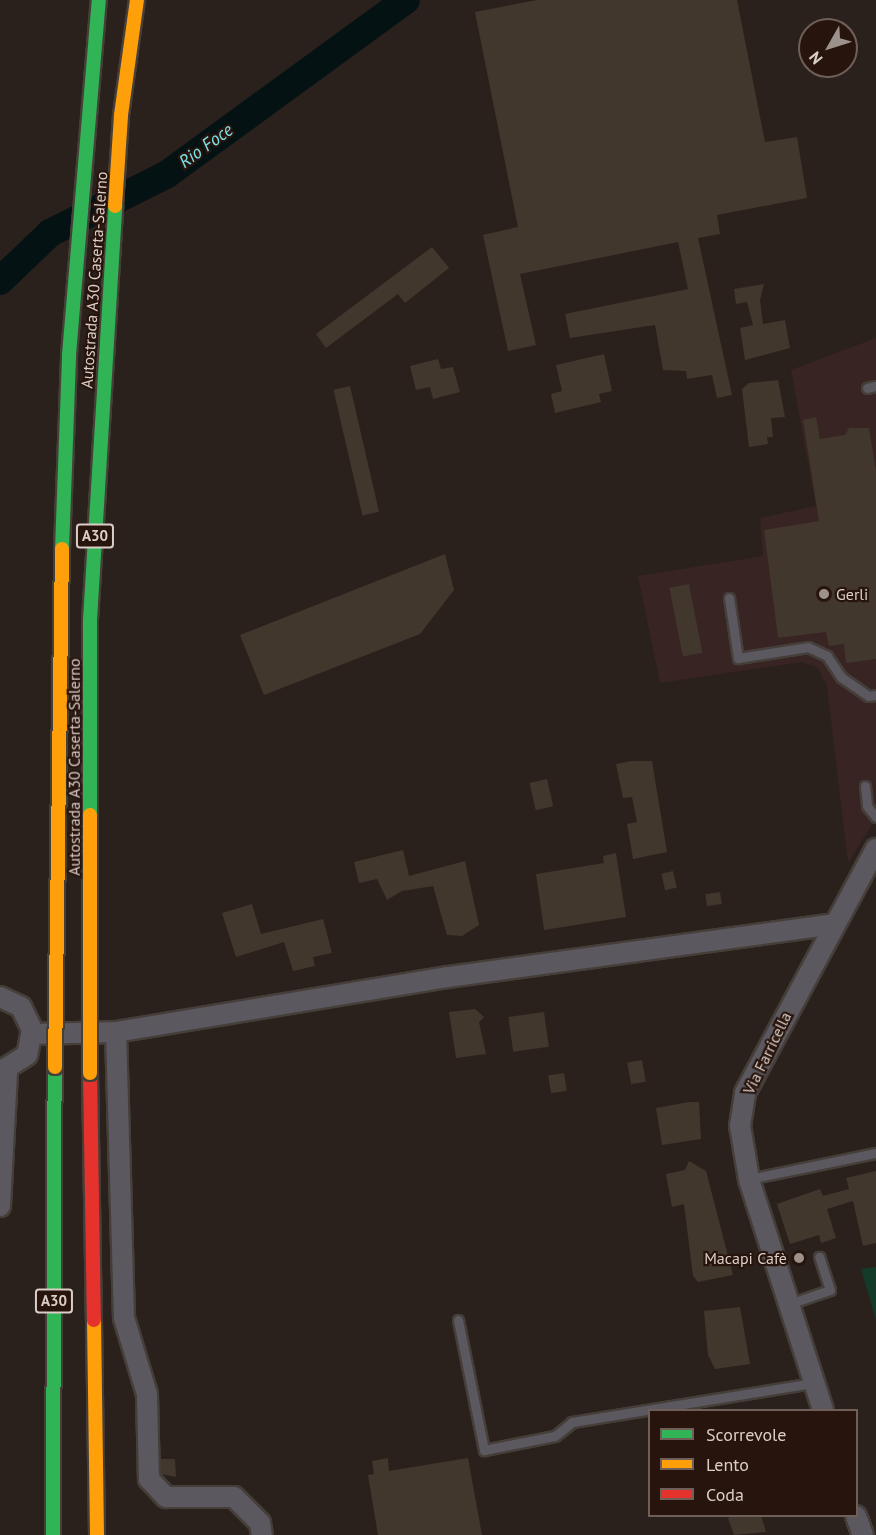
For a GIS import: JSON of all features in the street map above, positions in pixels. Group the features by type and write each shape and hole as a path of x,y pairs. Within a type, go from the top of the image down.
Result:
{"highway":[{"name":"Autostrada A30 Caserta-Salerno","path":"53,1535 57,694 69,355 99,0"},
{"name":"Autostrada A30 Caserta-Salerno","path":"97,1535 90,1073 90,620 120,127 137,0"}],"street":[{"name":"Via Farricella","path":"823,1409 749,1179 740,1126 746,1093 833,924 876,849"},
{"path":"32,1035 116,1032 448,977 833,924"},
{"path":"0,997 21,1007 32,1035 27,1055 4,1072 0,1206"},
{"path":"116,1032 124,1318 147,1394 149,1479 166,1497 234,1497 260,1523 262,1535"},
{"path":"857,1517 863,1535"}],"lane":[{"path":"729,598 738,658 808,646 827,656 841,677 868,696 876,695"},
{"path":"864,786 867,806 876,817"},
{"path":"749,1179 876,1153"},
{"path":"789,1304 830,1290 819,1257"},
{"path":"458,1320 484,1450 555,1436 572,1422 648,1410"},
{"path":"653,1409 814,1383"}],"shaded area":[{"name":"Gerli","path":"876,338 876,818 848,863 827,686 818,668 802,662 660,683 638,576 763,556 760,518 816,506 791,370"}],"green space":[{"path":"876,1267 876,1320 861,1269"}],"building":[{"path":"537,0 737,0 765,142 797,137 807,198 717,215 720,234 698,238 732,395 717,398 712,375 687,379 686,371 663,370 655,325 570,338 565,314 688,289 678,242 520,274 536,345 508,351 483,235 518,227 475,12"},
{"path":"432,247 449,268 405,303 398,294 326,348 316,334"},
{"path":"764,284 760,300 763,324 785,320 790,348 745,360 740,328 753,325 747,302 736,304 734,289"},
{"path":"604,354 612,391 599,394 601,402 555,413 551,394 562,391 556,365"},
{"path":"438,359 441,369 453,367 460,392 433,399 430,387 416,390 410,366"},
{"path":"778,380 785,417 771,418 773,437 767,437 768,444 749,447 742,389 749,383"},
{"path":"350,386 379,512 362,516 333,390"},
{"path":"816,417 820,439 845,435 849,428 869,428 876,470 876,659 846,663 844,644 829,646 826,632 778,638 764,530 819,521 803,420"},
{"path":"445,554 454,590 420,634 264,695 240,635"},
{"path":"689,584 702,653 683,657 669,588"},
{"path":"652,761 667,852 633,859 627,824 637,822 632,797 623,798 616,764"},
{"path":"547,779 553,806 536,810 529,783"},
{"path":"403,850 409,876 465,861 479,925 462,936 447,935 433,886 402,891 387,900 377,879 359,883 354,862"},
{"path":"616,853 626,917 544,930 536,874 604,863 603,856"},
{"path":"673,871 677,888 665,890 661,874"},
{"path":"720,892 722,904 707,906 705,894"},
{"path":"252,904 261,934 323,919 332,953 313,957 315,966 293,971 284,942 236,957 222,913"},
{"path":"475,1009 484,1017 479,1022 486,1054 456,1058 449,1012"},
{"path":"544,1012 549,1047 513,1052 508,1017"},
{"path":"642,1060 646,1082 631,1084 627,1063"},
{"path":"564,1073 567,1091 551,1093 548,1076"},
{"path":"699,1102 701,1139 662,1145 656,1108"},
{"path":"689,1161 706,1171 733,1275 698,1282 693,1276 684,1204 672,1207 666,1174 685,1170"},
{"path":"876,1171 876,1243 863,1246 853,1201 827,1209 836,1238 821,1243 819,1235 790,1244 777,1204 820,1189 823,1196 849,1189 846,1178"},
{"path":"740,1307 750,1364 715,1369 708,1355 704,1311"},
{"path":"388,1458 389,1471 468,1458 482,1535 378,1535 368,1475 374,1474 372,1461"},
{"path":"161,1459 175,1459 176,1477 161,1474"},
{"path":"762,1517 766,1532 734,1535 728,1518"}],"waterway":[{"name":"Rio Foce","path":"0,281 50,233 166,175 406,0"}],"traffic: fast":[{"path":"62,549 69,355 99,0"},
{"path":"90,815 90,620 115,206"},
{"path":"53,1535 55,1067"}],"traffic: slow":[{"path":"115,206 121,115 137,0"},
{"path":"55,1067 62,549"},
{"path":"90,815 90,1073"},
{"path":"94,1320 97,1535"}],"traffic: jam":[{"path":"90,1073 94,1320"}],"place":[{"name":"Gerli","path":"824,594"},
{"name":"Macapi Cafè","path":"799,1258"}]}
